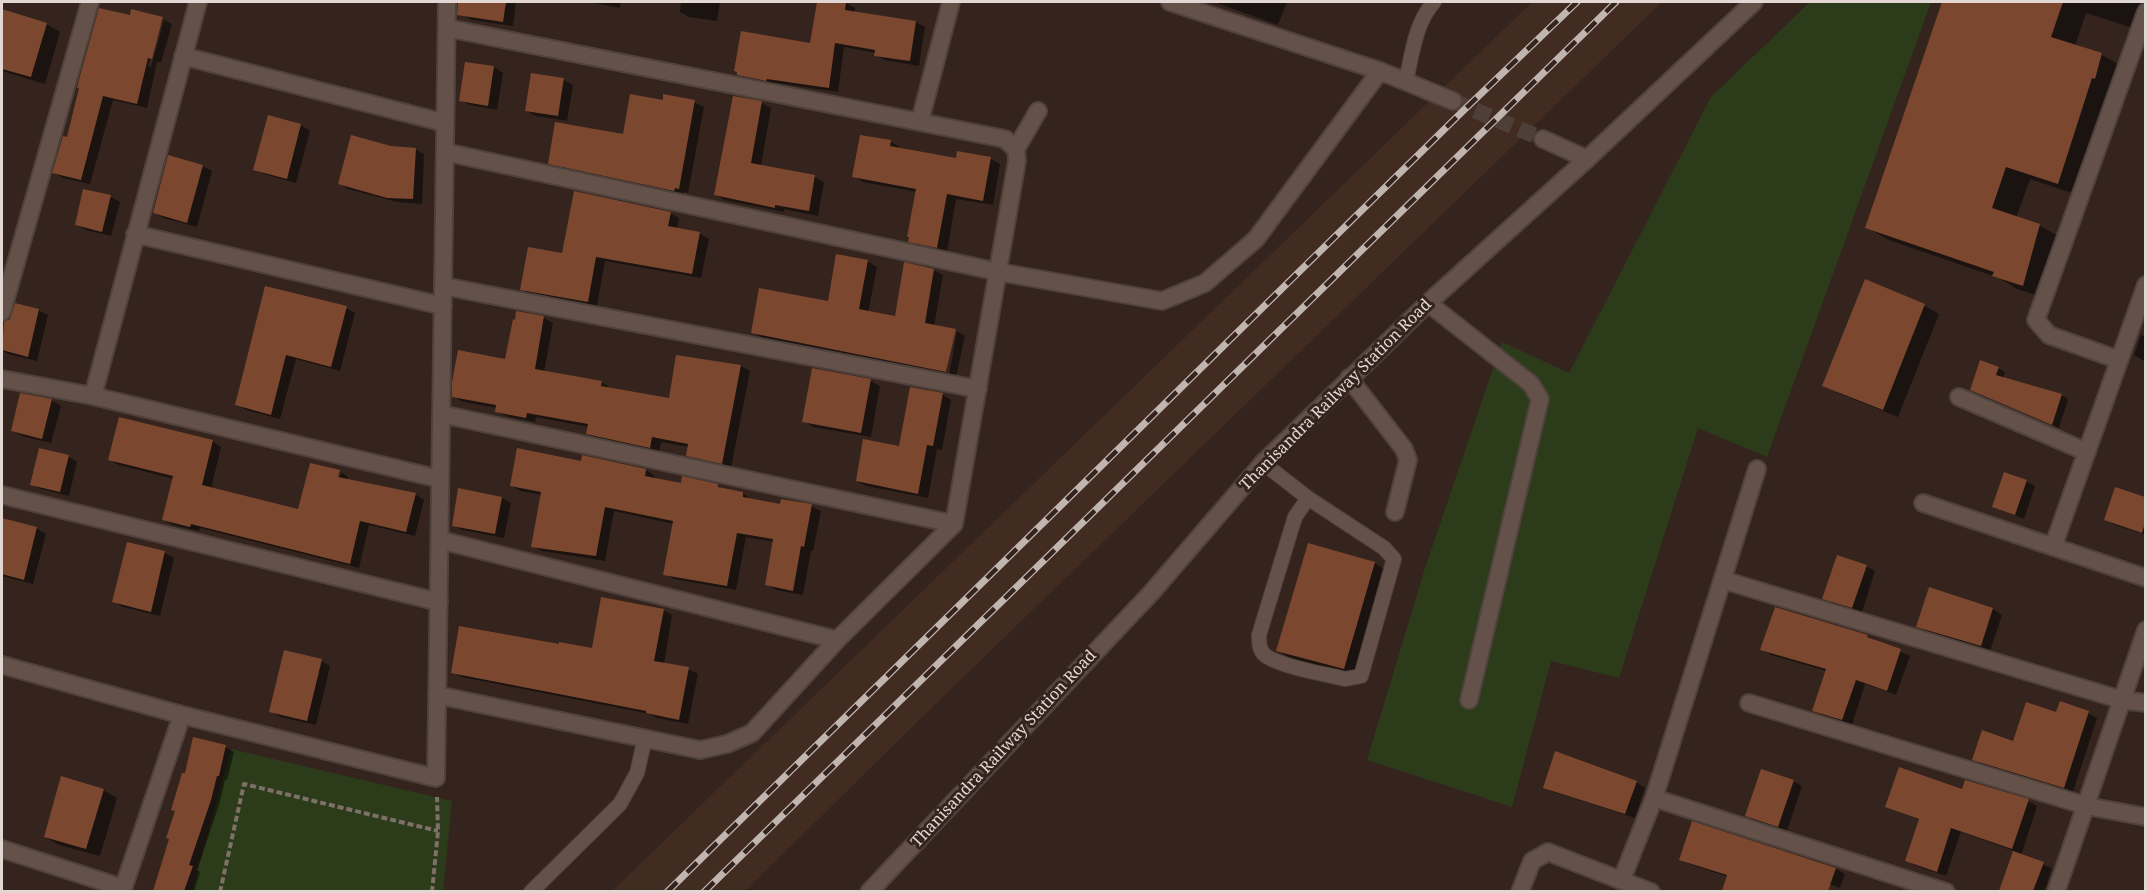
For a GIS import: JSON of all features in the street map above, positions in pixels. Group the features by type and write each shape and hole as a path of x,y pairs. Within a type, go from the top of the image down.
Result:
{"street":[{"path":"2,312 90,2"},
{"path":"93,396 198,2"},
{"path":"2,665 182,715 436,778 447,2"},
{"path":"920,122 950,2"},
{"path":"1170,2 1380,71 1453,101"},
{"name":"Thanisandra Railway Station Road","path":"869,891 1152,592 1263,463 1428,303 1587,159 1754,2"},
{"path":"2119,360 2049,335 2036,320 2145,12"},
{"path":"447,28 1005,138 1016,149"},
{"path":"183,56 445,123"},
{"path":"445,152 999,272 1162,301 1205,283 1256,240 1380,71"},
{"path":"437,695 700,750 727,744 752,733 837,640 954,524 999,272 1017,161 1016,149 1038,111"},
{"path":"1543,138 1587,159"},
{"path":"135,234 443,306"},
{"path":"2053,547 2145,285"},
{"path":"443,286 978,389"},
{"path":"1428,303 1531,384 1540,399 1469,700"},
{"path":"1349,378 1404,449 1408,460 1395,512"},
{"path":"2,379 93,396 440,479"},
{"path":"1959,397 2087,452"},
{"path":"441,414 954,524"},
{"path":"1622,879 1654,798 1757,469"},
{"path":"2,495 439,602"},
{"path":"1923,503 2145,578"},
{"path":"440,540 837,640"},
{"path":"1723,580 2122,700 2145,703"},
{"path":"2056,891 2087,806 2145,630"},
{"path":"1749,703 2087,806 2145,817"},
{"path":"2,849 123,890 182,715"},
{"path":"1654,798 1946,891"},
{"path":"1520,891 1532,861 1548,852 1651,891"}],"lane":[{"path":"1406,81 1414,42 1428,9 1434,2"},
{"path":"1263,463 1394,559 1361,676 1354,678 1345,679 1279,662 1265,656 1259,645 1259,635 1295,517 1308,498"},
{"path":"531,891 620,804 637,773 645,738"}],"path":[{"path":"432,891 438,831 436,778"},
{"path":"220,891 244,784 438,831"}],"shaded area":[{"path":"1532,2 1662,2 745,891 611,892"}],"green space":[{"path":"1810,2 1931,2 1767,457 1698,428 1619,678 1551,661 1512,807 1367,760 1425,568 1502,342 1569,373 1711,97"},
{"path":"231,749 452,801 443,891 192,891"}],"building":[{"path":"458,2 506,2 503,22 457,15"},
{"path":"817,2 846,2 845,10 916,21 910,61 874,56 875,50 835,43 829,88 767,79 766,81 737,75 734,71 741,31 810,43"},
{"path":"1942,2 2063,2 2051,37 2102,53 2058,184 2006,167 1992,208 2040,224 2023,286 1992,276 1994,272 1865,228"},
{"path":"99,8 130,15 131,9 163,17 152,59 148,58 137,104 103,96 81,180 52,173 63,136 67,137 79,88 77,88"},
{"path":"2,9 47,23 31,77 2,69"},
{"path":"465,62 494,66 488,106 459,101"},
{"path":"531,73 564,78 558,116 525,111"},
{"path":"630,94 663,100 663,94 695,100 679,189 675,188 674,191 548,164 555,122 623,134"},
{"path":"733,96 762,101 751,163 815,175 809,211 775,205 775,208 714,195"},
{"path":"268,115 301,124 287,179 253,170"},
{"path":"351,135 391,146 416,148 413,199 387,198 338,184"},
{"path":"860,135 891,140 890,146 956,158 957,151 991,157 983,201 947,194 937,248 908,242 916,189 852,177"},
{"path":"168,155 203,165 187,223 153,213"},
{"path":"83,189 111,195 102,232 75,225"},
{"path":"574,191 671,212 668,226 700,232 692,274 596,257 588,302 520,290 528,247 562,253"},
{"path":"836,254 868,260 859,309 895,316 904,262 934,269 925,323 956,329 946,372 751,333 759,288 828,301"},
{"path":"1865,279 1925,304 1883,410 1822,386"},
{"path":"265,286 347,306 331,367 286,355 271,415 235,405"},
{"path":"15,303 39,309 28,357 2,350 4,322 10,319"},
{"path":"516,311 544,316 535,369 602,381 601,386 669,398 676,355 741,365 722,464 686,456 688,444 652,437 650,448 586,434 588,424 527,413 526,418 495,412 496,405 452,397 452,382 458,350 505,359"},
{"path":"1980,360 1999,367 1996,375 2062,394 2052,425 1970,390"},
{"path":"812,368 871,379 861,433 802,422"},
{"path":"910,387 943,393 933,446 927,445 918,494 856,481 863,439 899,446"},
{"path":"20,393 52,399 42,439 11,431"},
{"path":"119,417 213,440 202,485 298,509 310,463 340,470 338,477 416,493 406,532 360,521 350,564 191,524 190,527 162,520 173,476 108,460"},
{"path":"39,448 69,455 60,492 30,485"},
{"path":"517,448 581,461 582,455 646,469 645,476 681,483 682,476 743,492 743,497 780,504 781,499 812,504 793,591 765,585 773,539 737,533 727,586 663,575 673,521 605,507 596,556 531,547 541,492 510,486"},
{"path":"2004,472 2027,480 2015,515 1992,507"},
{"path":"2115,487 2145,497 2145,523 2142,533 2104,520"},
{"path":"458,488 502,497 495,534 452,526"},
{"path":"2,518 37,527 24,580 2,574"},
{"path":"127,542 165,551 151,612 112,602"},
{"path":"1308,543 1375,562 1344,669 1276,651"},
{"path":"1837,555 1867,565 1852,608 1822,599"},
{"path":"1929,587 1993,608 1981,646 1916,627"},
{"path":"601,597 664,609 654,661 689,667 679,720 646,713 646,711 451,673 459,626 592,648"},
{"path":"1775,607 1868,635 1867,637 1901,649 1887,691 1856,680 1842,720 1812,711 1826,669 1760,650"},
{"path":"284,650 322,659 307,721 269,712"},
{"path":"2060,701 2089,711 2064,788 1972,760 1982,730 2013,741 2026,702 2056,712"},
{"path":"193,737 226,745 219,776 217,776 189,865 193,866 184,891 153,891 169,839 166,838 175,811 171,810 182,773 185,773"},
{"path":"1555,751 1637,781 1625,814 1543,788"},
{"path":"1899,767 1962,789 1965,780 2029,799 2012,849 1951,828 1937,872 1905,861 1919,819 1885,807"},
{"path":"1761,769 1794,780 1778,827 1745,816"},
{"path":"61,776 104,789 86,849 44,837"},
{"path":"1692,821 1836,868 1828,891 1722,891 1727,875 1679,860"},
{"path":"2013,851 2044,862 2033,891 1999,891"}],"tunnel":[{"path":"1453,101 1543,139"}],"railway":[{"path":"667,892 1465,109 1577,2"},
{"path":"704,892 1616,2"}]}
